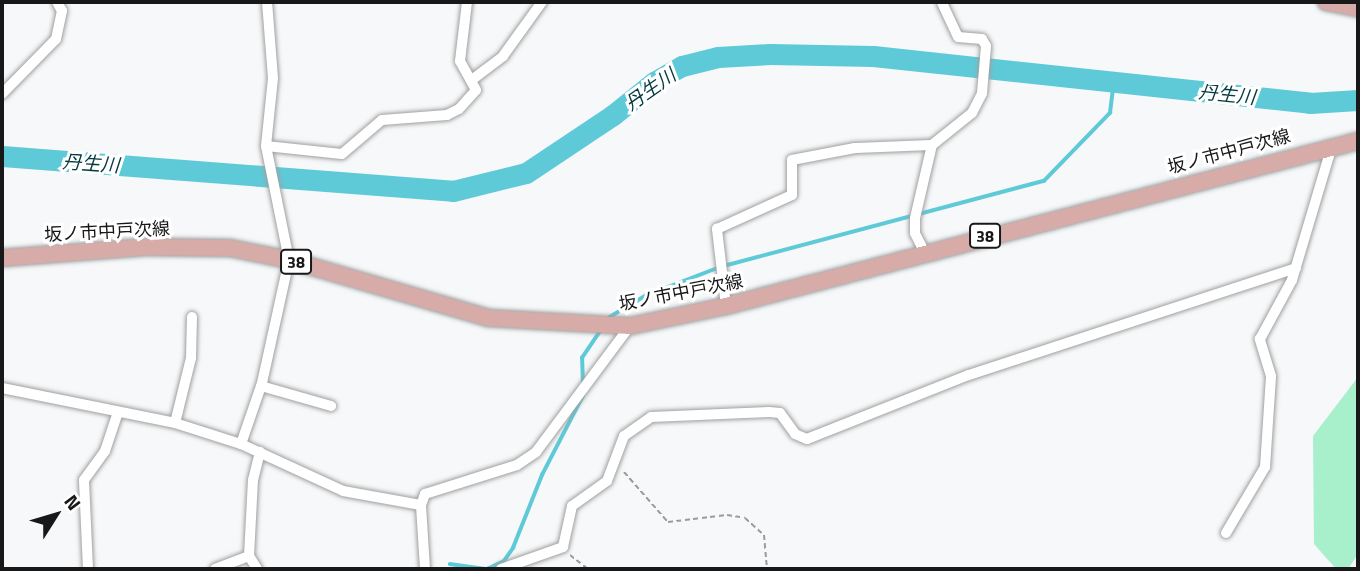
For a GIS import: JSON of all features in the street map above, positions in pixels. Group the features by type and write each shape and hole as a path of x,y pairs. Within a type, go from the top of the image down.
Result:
{"main road":[{"path":"1326,2 1358,8"},
{"name":"坂ノ市中戸次線","path":"2,258 146,247 230,248 289,260 488,318 630,326 726,306 924,251 1358,141"}],"street":[{"path":"2,94 56,39 62,11 57,2"},
{"path":"241,444 261,386 289,260 267,148 273,78 267,2"},
{"path":"267,148 342,154 382,120 447,115 459,110 476,90 460,61 467,2"},
{"path":"472,79 503,56 542,2"},
{"path":"726,306 717,229 792,195 792,160 855,148 932,145 972,113 982,93 986,46 982,39 958,37 942,2"},
{"path":"924,251 915,233 915,218 932,145"},
{"path":"1226,533 1265,467 1271,376 1260,339 1296,268 1307,216 1332,146"},
{"path":"501,569 563,547 572,506 607,481 617,456 635,425 672,414 780,413 795,434 807,439 969,375 1296,268"},
{"path":"176,423 191,358 192,317"},
{"path":"425,569 421,505 425,494 443,485 527,458 550,435 587,381 630,326"},
{"path":"261,386 331,406"},
{"path":"2,388 176,423 241,444 343,491 421,505"},
{"path":"88,569 84,480 105,452 118,412"},
{"path":"257,569 249,556 253,480 260,452"},
{"path":"215,569 249,556"}],"path":[{"path":"617,456 622,470 668,522 727,515 756,525 767,547 767,569"},
{"path":"563,547 588,569"}],"green space":[{"path":"1358,377 1358,554 1348,569 1336,569 1314,544 1313,436"}],"waterway":[{"name":"丹生川","path":"2,156 453,191 526,173 613,115 654,82 682,66 718,57 770,54 873,56 1310,103 1358,100"},
{"path":"608,318 645,296 720,267 1044,181 1110,113 1114,81"},
{"path":"583,384 582,358 600,331"},
{"path":"487,569 504,561 513,548 542,475 583,396"},
{"path":"450,564 487,569"}]}
